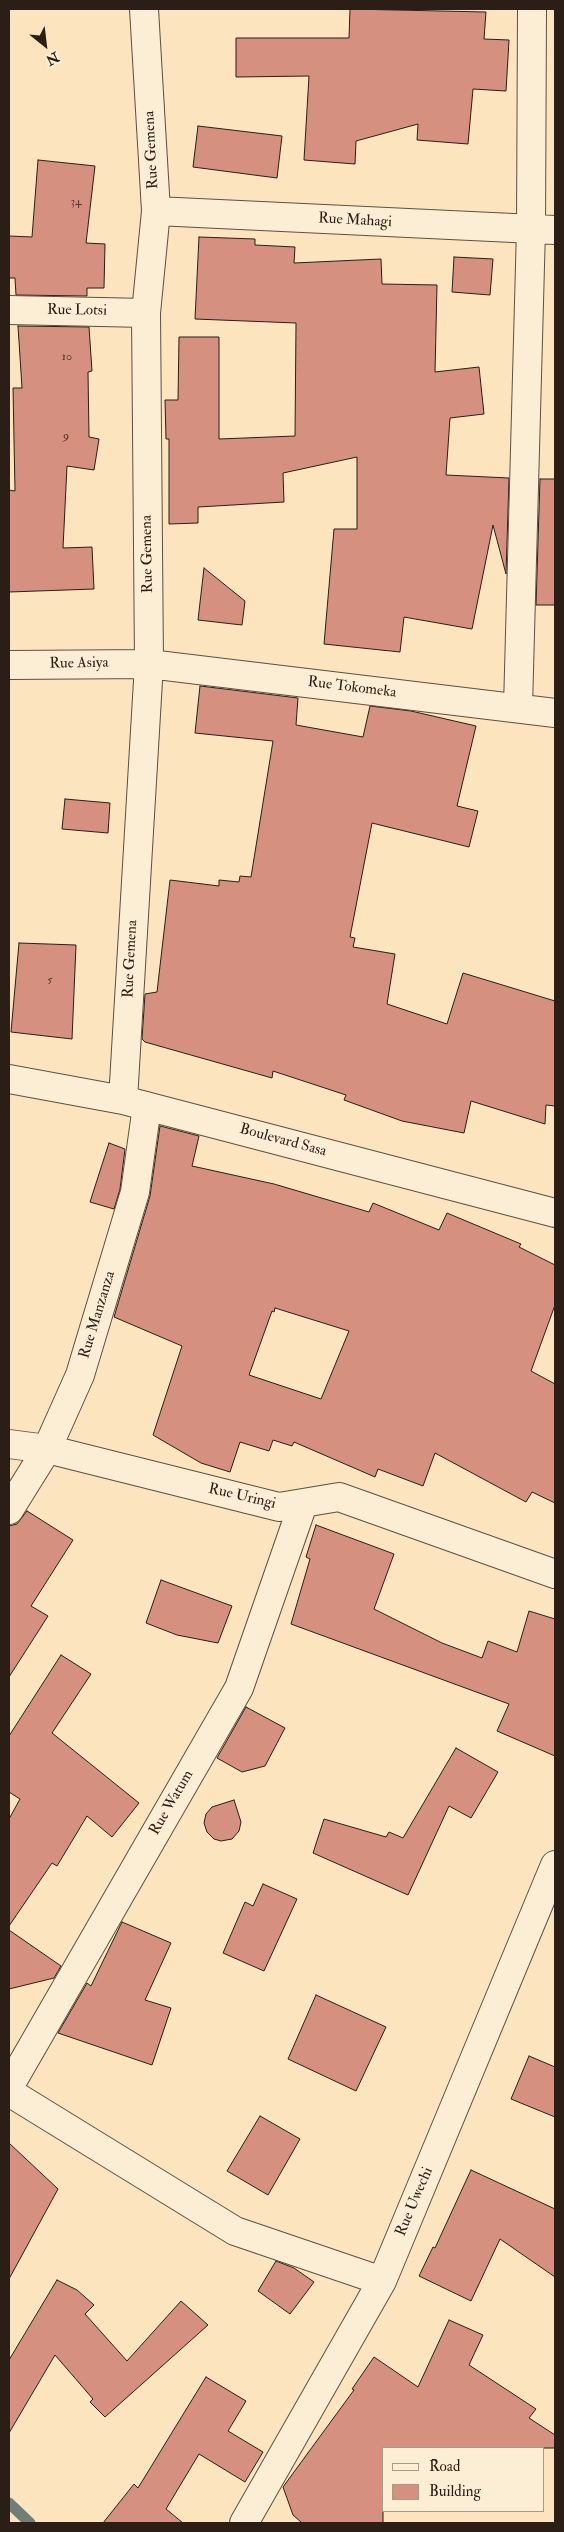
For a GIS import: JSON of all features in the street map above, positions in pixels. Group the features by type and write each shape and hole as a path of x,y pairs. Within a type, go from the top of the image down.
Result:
{"street":[{"name":"Rue Gemena","path":"135,1103 149,664 146,313 156,211 144,9"},
{"path":"518,707 543,230 532,9"},
{"name":"Rue Mahagi","path":"156,211 543,230"},
{"name":"Rue Lotsi","path":"9,310 146,313"},
{"name":"Rue Tokomeka","path":"149,664 518,707 555,713"},
{"name":"Rue Asiya","path":"9,665 149,664"},
{"name":"Boulevard Sasa","path":"9,1079 135,1103 555,1213"},
{"name":"Rue Manzanza","path":"9,1510 47,1449 80,1375 135,1192 135,1103"},
{"name":"Rue Uringi","path":"9,1444 47,1449 279,1507 339,1497 555,1574"},
{"name":"Rue Watum","path":"9,2087 239,1688 303,1504"},
{"name":"Rue Uwechi","path":"244,2523 382,2281 555,1866"},
{"path":"9,2092 236,2230 382,2281"}],"building":[{"path":"350,9 486,12 484,39 509,40 506,91 473,89 468,144 417,140 418,124 356,141 355,164 304,160 309,76 236,77 236,38 349,38"},
{"path":"198,126 282,136 277,178 193,167"},
{"path":"38,160 95,166 86,243 105,244 104,288 87,288 87,296 16,295 15,278 9,278 9,236 32,237"},
{"path":"199,237 255,239 255,245 295,247 294,263 381,259 382,284 437,285 435,372 479,367 484,414 450,418 446,475 509,478 506,574 493,525 472,629 404,617 400,652 324,644 334,529 357,529 357,457 283,473 284,502 198,507 198,523 169,524 169,439 166,439 165,400 178,400 179,337 219,337 219,439 295,436 296,323 195,319"},
{"path":"454,257 493,259 490,295 452,292"},
{"path":"18,326 89,327 92,371 88,372 89,437 99,439 94,470 67,466 63,548 92,547 94,589 9,592 9,490 15,491 13,388 22,388"},
{"path":"540,479 555,479 555,605 536,605"},
{"path":"204,568 245,601 242,625 198,620"},
{"path":"200,686 298,698 296,725 363,737 370,706 411,711 476,726 457,806 478,811 469,847 372,823 350,937 355,938 353,947 395,954 387,1004 447,1024 463,973 555,1001 555,1106 546,1105 545,1124 471,1101 464,1133 402,1121 344,1100 346,1095 273,1071 272,1078 145,1042 142,1039 145,994 157,992 170,880 219,886 219,880 239,882 240,876 251,877 273,741 195,733"},
{"path":"65,799 110,803 108,833 62,829"},
{"path":"19,943 76,945 72,1039 11,1032"},
{"path":"160,1126 199,1136 192,1166 274,1184 369,1212 373,1203 439,1230 447,1213 521,1244 519,1247 555,1265 555,1305 531,1371 555,1384 555,1503 532,1492 526,1502 435,1453 423,1486 378,1469 375,1477 294,1442 292,1446 273,1440 269,1451 240,1442 230,1472 201,1463 153,1435 182,1346 114,1317 150,1196","holes":["275,1308 349,1331 321,1399 249,1375 272,1311 274,1312"]},
{"path":"109,1143 125,1149 120,1189 114,1209 90,1202"},
{"path":"27,1511 73,1540 31,1606 48,1616 9,1677 9,1526 17,1524"},
{"path":"316,1525 394,1554 374,1609 442,1643 482,1658 488,1641 517,1652 529,1611 555,1619 555,1756 497,1731 509,1704 291,1624 310,1559 306,1557"},
{"path":"161,1580 232,1606 218,1643 177,1635 146,1623"},
{"path":"61,1655 91,1674 52,1733 139,1803 112,1837 87,1816 57,1866 52,1863 9,1926 9,1819 20,1799 9,1792 9,1736"},
{"path":"246,1707 285,1728 265,1766 242,1772 217,1758"},
{"path":"456,1748 498,1772 471,1818 449,1806 408,1895 313,1853 324,1819 386,1837 389,1832 403,1838"},
{"path":"234,1800 241,1822 239,1831 232,1839 221,1841 214,1839 207,1832 204,1823 206,1814 212,1807"},
{"path":"263,1884 297,1899 264,1971 223,1953 245,1902 253,1906"},
{"path":"122,1922 171,1943 145,2000 171,2008 152,2065 58,2033 87,1983 91,1986"},
{"path":"9,1930 61,1966 54,1978 9,1989"},
{"path":"316,1995 386,2027 356,2091 288,2059"},
{"path":"529,2056 555,2067 555,2117 511,2099"},
{"path":"260,2116 300,2139 268,2195 227,2171"},
{"path":"9,2143 58,2189 9,2279"},
{"path":"471,2170 555,2209 555,2277 500,2239 471,2301 419,2276 433,2247 435,2248"},
{"path":"276,2261 294,2268 314,2282 290,2314 258,2291"},
{"path":"57,2280 77,2290 94,2305 85,2314 127,2361 181,2301 208,2325 105,2417 90,2402 93,2399 55,2355 9,2433 9,2360"},
{"path":"449,2320 483,2335 469,2365 536,2409 529,2418 555,2435 555,2448 382,2447 383,2523 302,2523 293,2515 283,2487 354,2390 352,2389 374,2357 418,2387"},
{"path":"206,2377 246,2401 228,2431 263,2452 245,2482 199,2454 166,2509 183,2523 103,2523 134,2484 138,2488"}],"waterway":[{"path":"9,2503 30,2523"}]}
